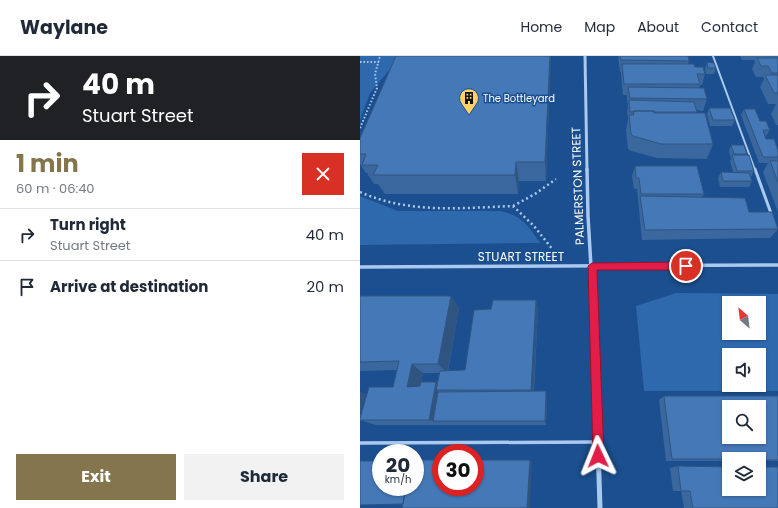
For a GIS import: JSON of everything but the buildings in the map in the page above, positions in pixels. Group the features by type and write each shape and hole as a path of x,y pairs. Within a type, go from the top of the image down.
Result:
{"street":[{"name":"PALMERSTON STREET","path":"584,56 588,216 592,266 600,508"},
{"name":"STUART STREET","path":"360,267 778,265"}],"lane":[{"path":"714,56 773,217"},
{"path":"360,443 598,442"}],"path":[{"path":"360,128 377,88 375,74 380,56"},
{"path":"360,62 379,62"},
{"path":"360,192 393,205 405,207 448,208 513,206 535,194 556,179"},
{"path":"513,206 534,226 567,266"}],"shaded area":[{"path":"360,56 401,56 370,93 360,120"},
{"path":"360,196 398,211 500,211 519,218 528,226 540,243 360,245"},
{"path":"676,293 778,294 778,391 766,391 766,348 722,348 722,391 644,391 636,306"}],"place":[{"name":"The Bottleyard","path":"469,115"}],"route":[{"path":"598,456 592,266 686,266"}]}
